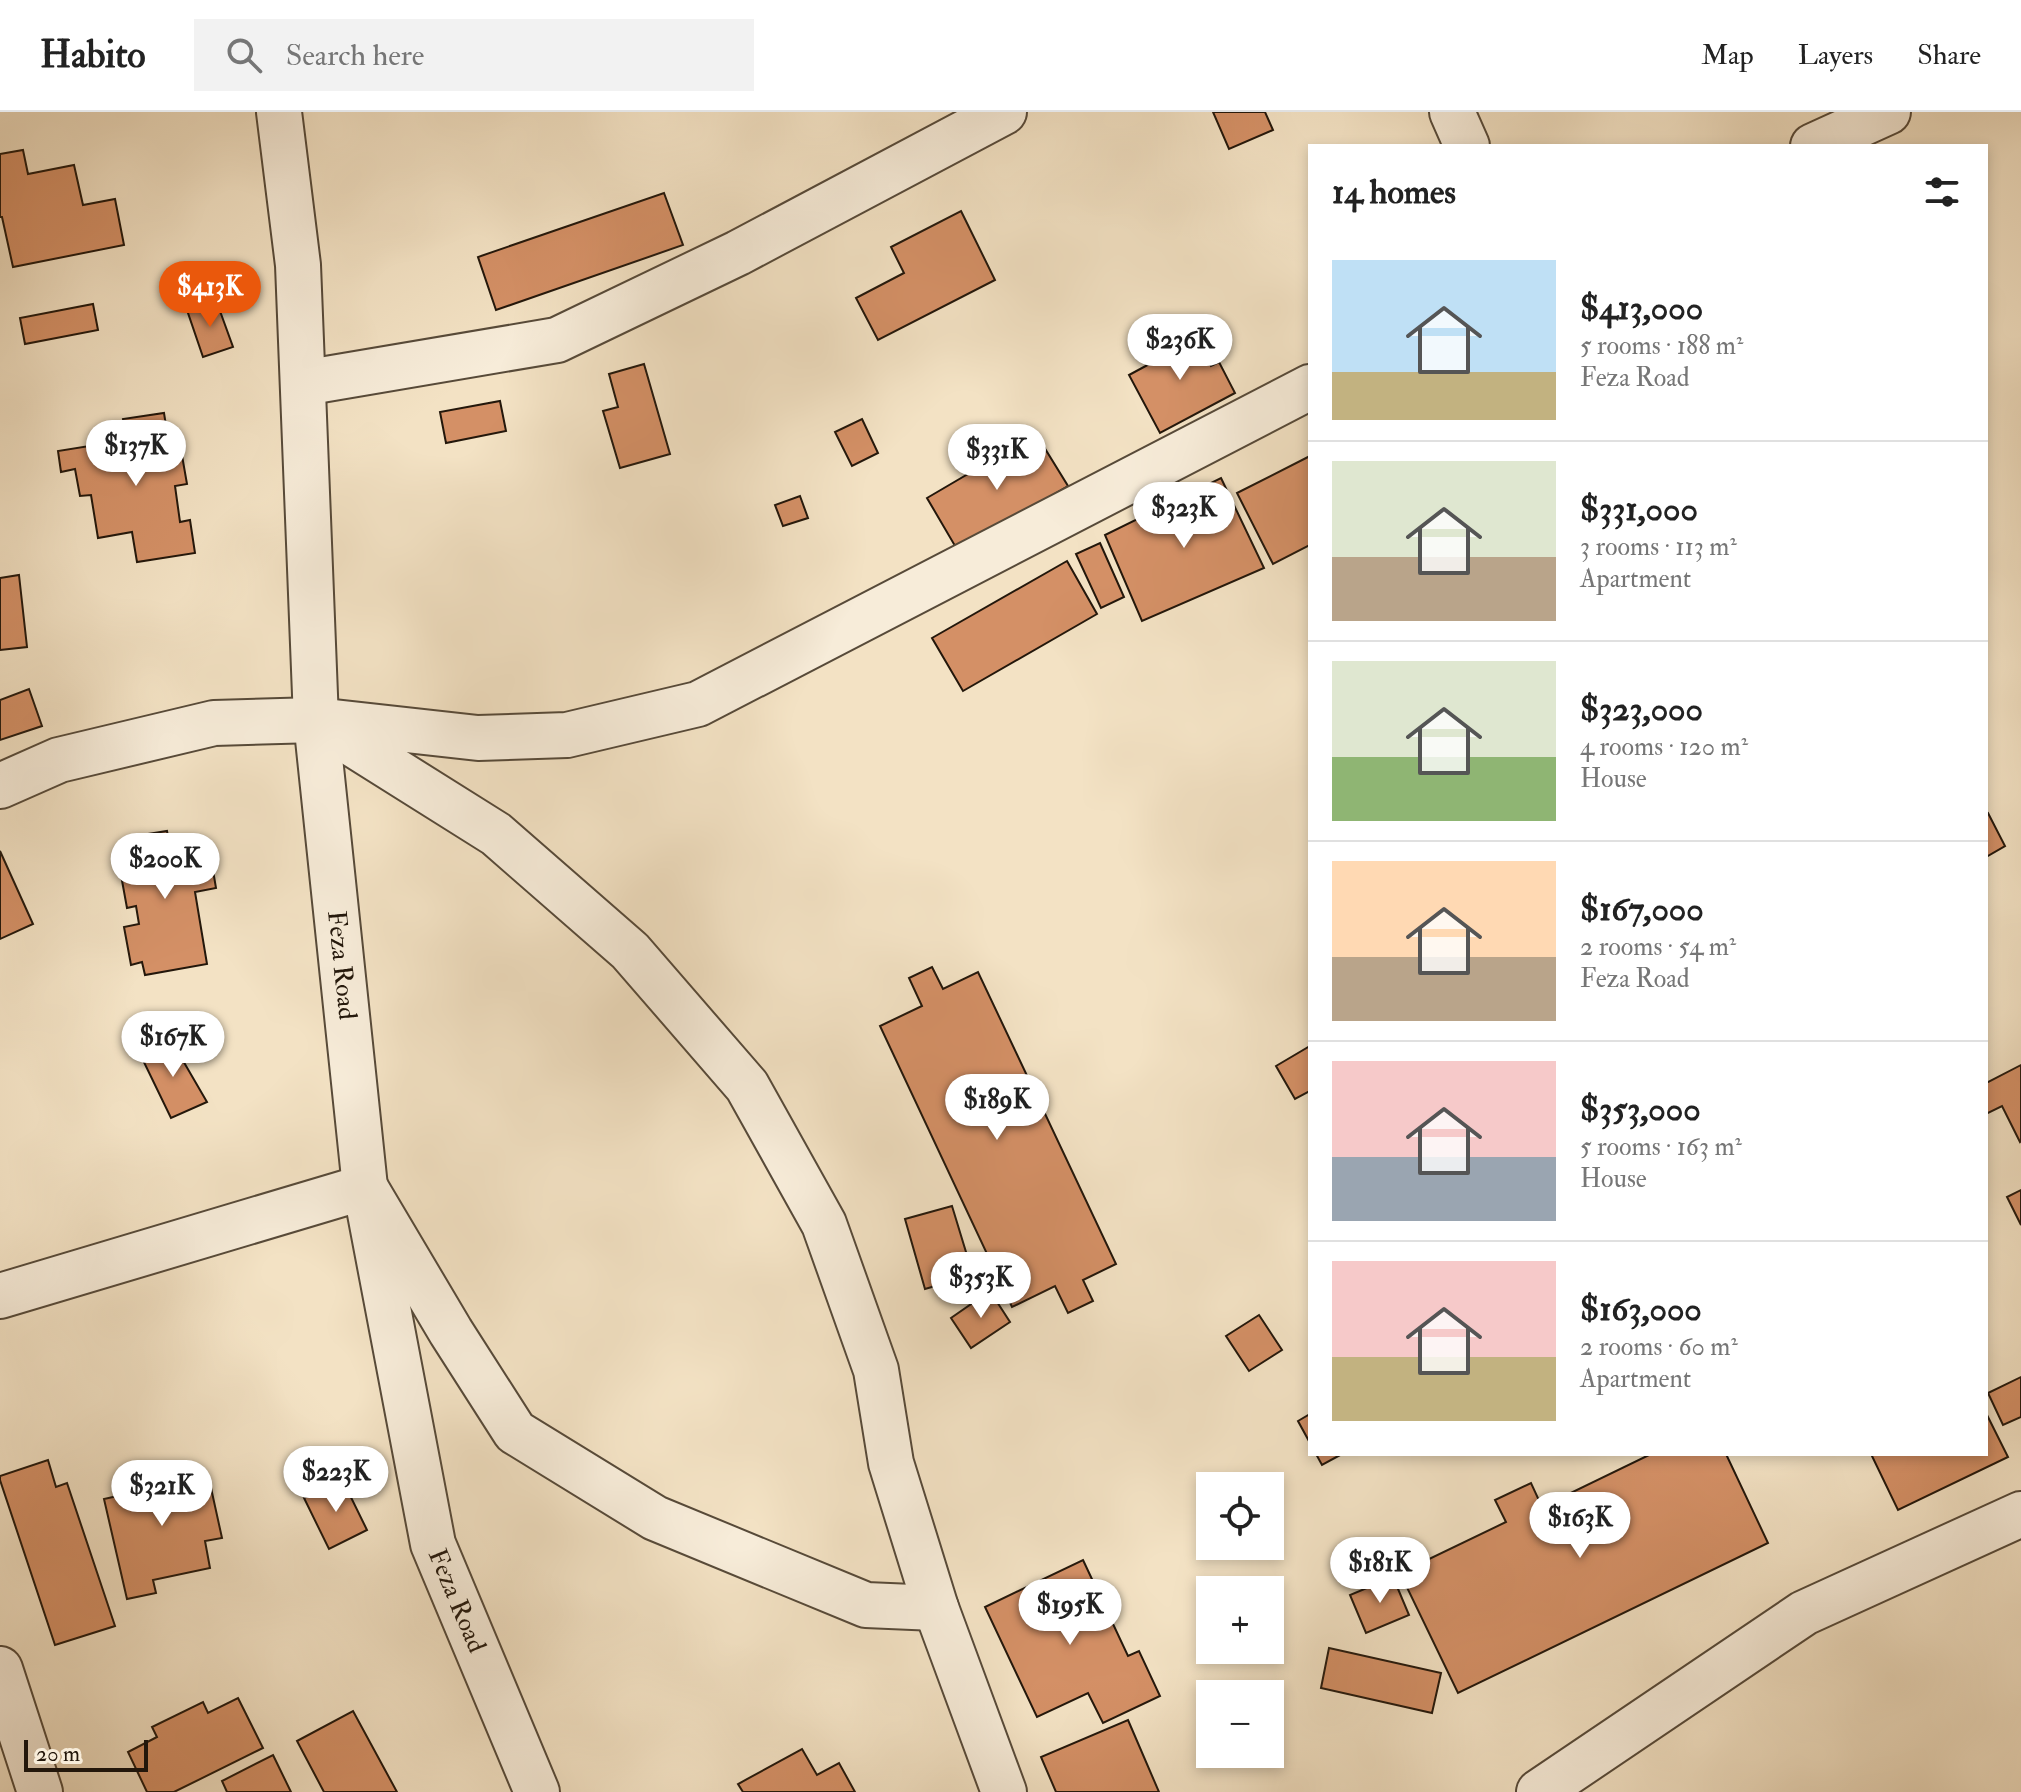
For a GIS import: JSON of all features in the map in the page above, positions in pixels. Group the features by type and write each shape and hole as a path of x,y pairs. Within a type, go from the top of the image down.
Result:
{"street":[{"name":"Feza Road","path":"279,112 298,265 316,720 365,1187 433,1544 537,1792"},
{"path":"303,383 557,340 738,253 1004,112"},
{"path":"1452,112 1466,144"},
{"path":"1817,144 1888,112"},
{"path":"0,786 59,760 214,723 316,720 478,738 567,735 698,704 1308,388"},
{"path":"316,720 496,834 630,951 747,1086 824,1224 876,1370 891,1463 936,1608 1004,1792"},
{"path":"0,1296 365,1187 515,1432 655,1518 866,1605 936,1608"},
{"path":"1539,1792 1804,1613 2021,1514"},
{"path":"0,1669 24,1780"}],"building":[{"path":"1213,112 1265,112 1273,130 1229,149"},
{"path":"23,150 28,174 74,165 83,205 115,199 124,245 13,267 0,217 0,154"},
{"path":"664,193 683,245 496,310 478,257"},
{"path":"961,211 995,280 878,340 856,298 904,273 891,247"},
{"path":"216,300 233,347 203,357 187,310"},
{"path":"93,304 98,330 25,344 20,318"},
{"path":"1192,329 1211,366 1219,362 1235,393 1160,433 1129,375 1155,361 1150,351"},
{"path":"644,364 670,454 620,468 603,411 618,407 609,374"},
{"path":"500,401 506,431 446,443 440,412"},
{"path":"164,413 169,445 180,444 187,484 175,486 180,522 190,520 195,553 137,562 132,532 98,538 91,495 80,496 75,469 61,472 58,451 127,440 123,419"},
{"path":"862,419 878,453 852,466 835,432"},
{"path":"1036,434 1068,486 958,551 927,498"},
{"path":"1308,457 1308,546 1273,564 1237,493"},
{"path":"1221,478 1264,568 1142,621 1105,535"},
{"path":"800,496 808,518 783,526 775,505"},
{"path":"1100,543 1124,597 1101,608 1076,554"},
{"path":"1067,561 1097,614 963,691 932,638"},
{"path":"19,575 27,647 0,650 0,578"},
{"path":"29,689 42,726 0,740 0,700"},
{"path":"1988,813 2005,846 1988,856"},
{"path":"167,831 170,848 208,841 216,888 195,892 207,964 145,975 142,962 131,965 124,927 139,924 136,906 127,908 117,853 132,851 129,837"},
{"path":"0,851 33,924 0,939"},
{"path":"932,967 943,989 978,972 1116,1264 1083,1280 1093,1301 1068,1313 1055,1286 1012,1307 880,1026 922,1006 909,978"},
{"path":"171,1040 207,1102 171,1118 140,1054"},
{"path":"1308,1047 1308,1092 1295,1099 1276,1066"},
{"path":"2021,1065 2020,1142 2002,1106 1988,1113 1988,1082"},
{"path":"2021,1190 2021,1225 2007,1197"},
{"path":"952,1206 973,1275 925,1289 905,1219"},
{"path":"990,1291 1010,1322 971,1348 951,1318"},
{"path":"1259,1315 1282,1350 1249,1371 1226,1336"},
{"path":"2021,1377 2021,1417 2003,1425 1988,1393"},
{"path":"1308,1415 1308,1439 1298,1421"},
{"path":"1988,1417 2008,1457 1898,1510 1872,1456 1988,1456"},
{"path":"1317,1456 1338,1456 1322,1465"},
{"path":"1647,1456 1727,1456 1768,1543 1458,1693 1400,1573 1506,1522 1495,1500 1531,1483 1542,1507"},
{"path":"48,1460 56,1487 67,1483 115,1626 55,1645 0,1480 0,1476"},
{"path":"190,1463 196,1491 211,1488 222,1538 205,1541 210,1568 153,1580 156,1593 127,1599 104,1499 131,1493 127,1477"},
{"path":"342,1479 367,1530 329,1549 304,1498"},
{"path":"1083,1560 1128,1656 1139,1651 1160,1696 1103,1723 1088,1693 1037,1717 985,1607"},
{"path":"1393,1577 1409,1615 1366,1633 1350,1595"},
{"path":"1329,1648 1441,1673 1432,1713 1321,1688"},
{"path":"238,1698 263,1748 174,1792 147,1792 128,1752 157,1737 152,1727 203,1702 208,1713"},
{"path":"353,1711 397,1792 324,1792 297,1741"},
{"path":"1128,1720 1159,1792 1056,1792 1041,1757"},
{"path":"802,1749 817,1775 839,1763 855,1792 743,1792 738,1784"},
{"path":"273,1755 291,1792 227,1792 222,1781"}]}
